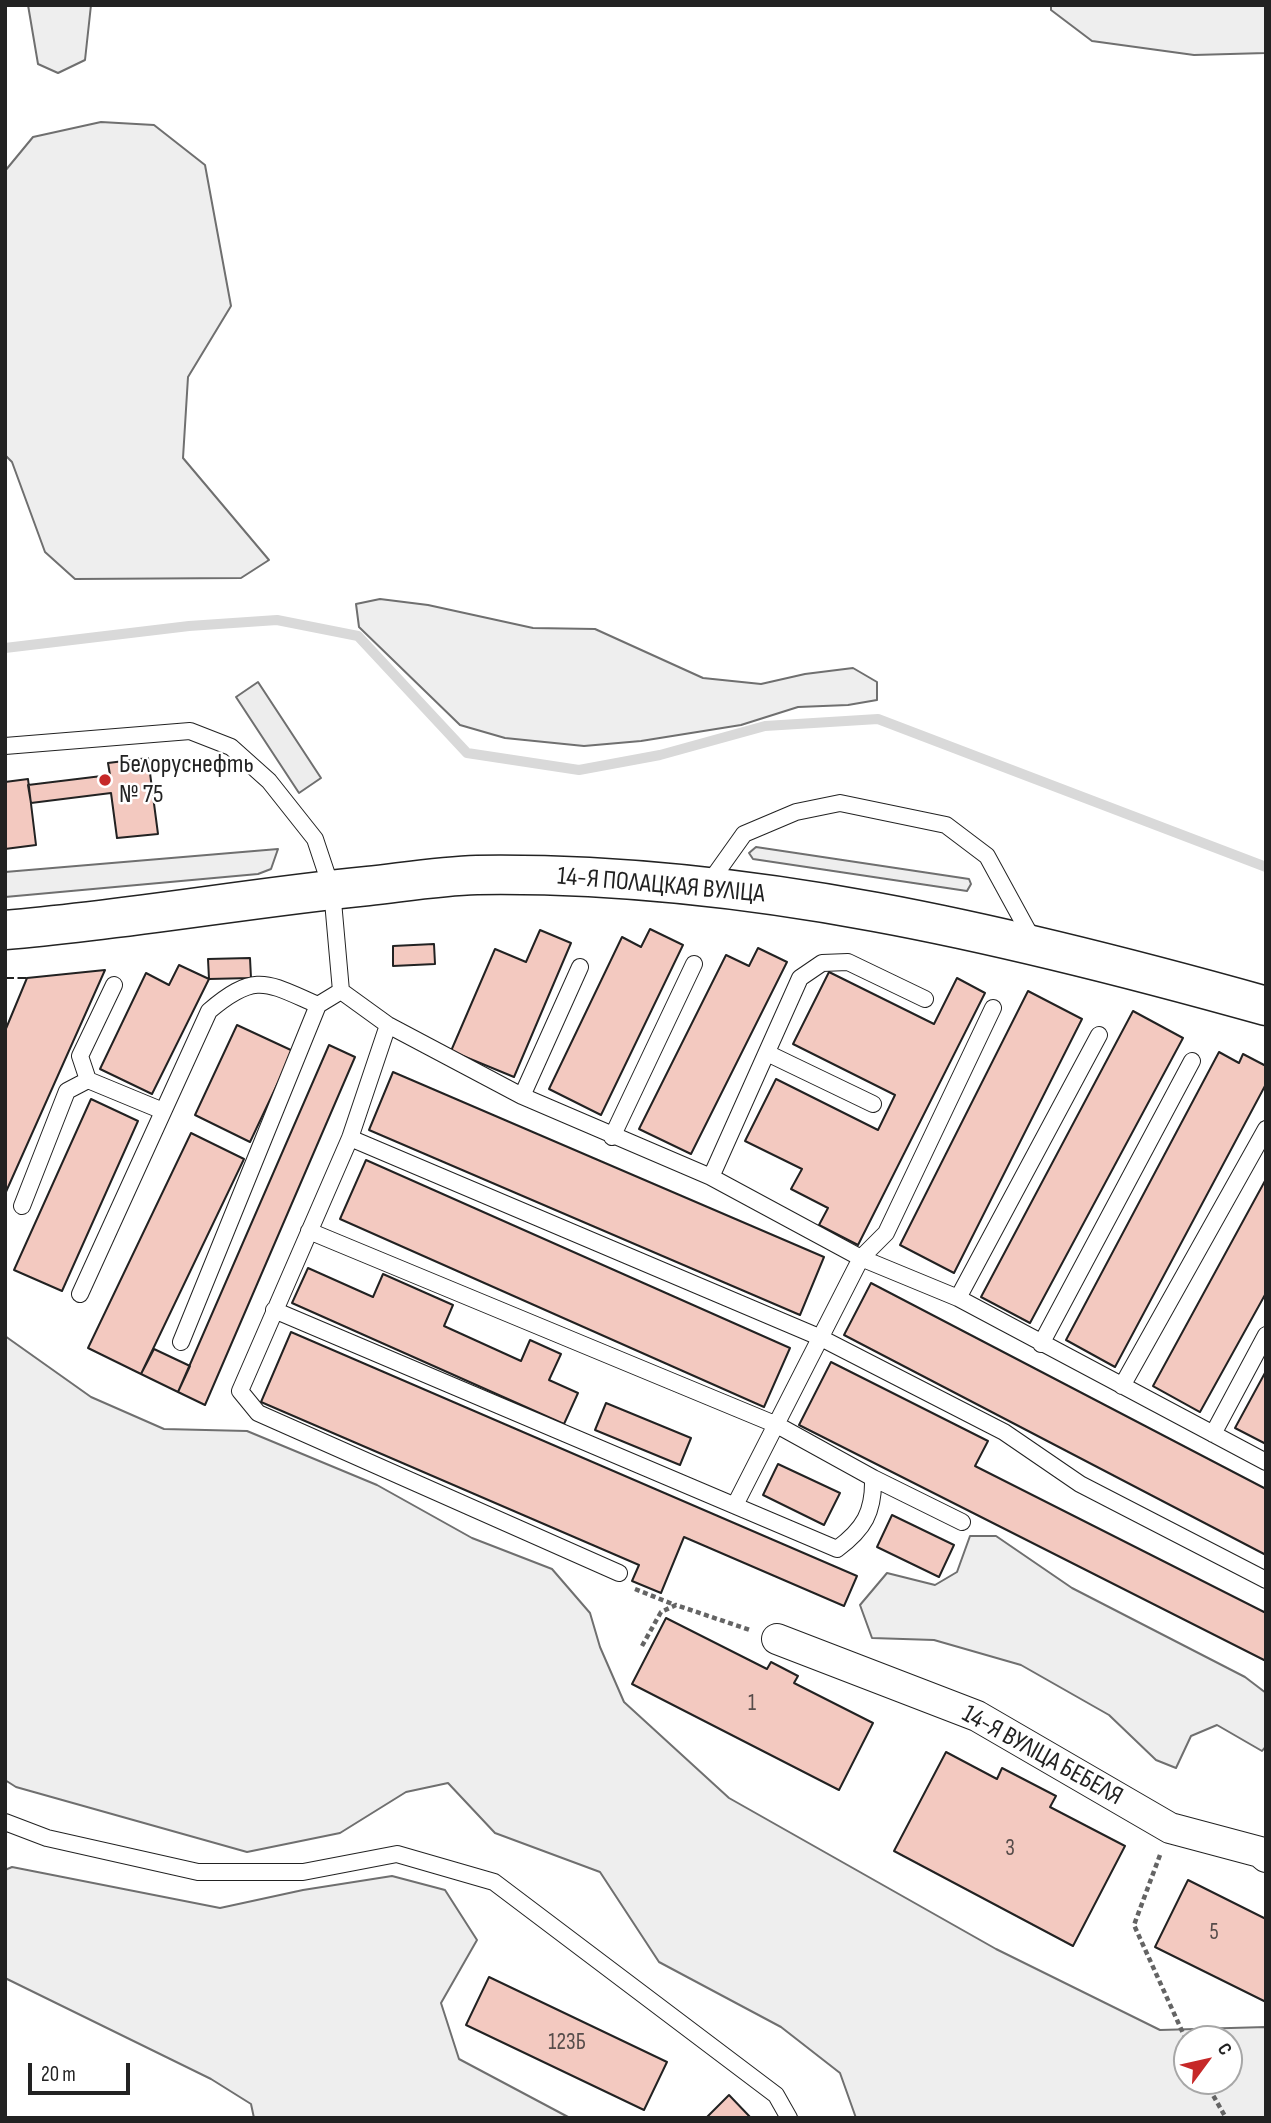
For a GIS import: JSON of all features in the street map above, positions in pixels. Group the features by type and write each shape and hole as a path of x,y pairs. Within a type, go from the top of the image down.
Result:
{"main road":[{"name":"14-Я ПОЛАЦКАЯ ВУЛІЦА","path":"5,930 72,925 332,890 474,875 613,876 707,886 857,909 1035,944 1266,1006"}],"street":[{"name":"14-Я ВУЛІЦА БЕБЕЛЯ","path":"778,1639 977,1716 1170,1828 1264,1850"}],"lane":[{"path":"5,747 190,731 232,747 270,781 315,839 332,890 341,991 388,1025 522,1096 612,1137 711,1177 861,1258 958,1298 1266,1462"},
{"path":"707,886 744,834 796,812 840,803 946,825 987,856 1035,944"},
{"path":"711,1177 800,978 822,963 848,962 925,999"},
{"path":"612,1137 694,964"},
{"path":"522,1096 580,967"},
{"path":"80,1294 209,1012 233,990 267,983 318,1005"},
{"path":"114,985 80,1056 88,1080 163,1111"},
{"path":"181,1342 318,1005 341,991"},
{"path":"735,1506 861,1258 886,1233 993,1008"},
{"path":"388,1025 350,1138 240,1391 258,1413 625,1580"},
{"path":"958,1298 1099,1035"},
{"path":"766,1053 873,1104"},
{"path":"1041,1344 1192,1061"},
{"path":"22,1206 67,1091 88,1080"},
{"path":"1122,1386 1266,1129"},
{"path":"350,1138 819,1337 1004,1432 1080,1484 1266,1580"},
{"path":"309,1231 778,1425 873,1478 962,1522"},
{"path":"274,1310 837,1549 857,1534 874,1502 873,1478"},
{"path":"1213,1434 1266,1335"},
{"path":"5,1822 47,1838 198,1872 303,1872 397,1854 494,1882 776,2095 789,2118"}],"path":[{"path":"625,1580 676,1605 778,1639"},
{"path":"642,1646 661,1612 676,1605"},
{"path":"1170,1828 1134,1925 1179,2025"},
{"path":"1213,2095 1226,2118"}],"shaded area":[{"path":"28,5 91,5 85,60 58,73 38,64"},
{"path":"1051,5 1266,5 1266,53 1194,55 1092,41 1051,10"},
{"path":"101,122 154,125 205,165 231,306 188,377 183,458 269,560 241,578 75,579 45,552 12,462 5,455 5,171 33,137"},
{"path":"380,599 428,605 533,628 595,629 703,678 761,684 805,674 853,668 877,682 877,700 848,705 798,707 741,725 641,741 584,746 505,738 460,725 359,627 356,604"},
{"path":"258,682 321,778 299,793 236,697"},
{"path":"756,847 969,879 971,884 967,891 753,859 749,853"},
{"path":"278,849 271,869 258,874 5,897 5,872"},
{"path":"5,1336 91,1397 164,1429 247,1431 377,1485 472,1538 552,1569 590,1613 600,1647 624,1702 729,1798 996,1949 1160,2030 1173,2030 1173,2095 1243,2095 1243,2028 1266,2027 1266,2118 856,2118 840,2073 781,2027 659,1962 600,1872 495,1833 448,1783 406,1792 340,1833 247,1852 16,1787 5,1780"},
{"path":"970,1536 996,1536 1072,1588 1245,1677 1266,1693 1266,1746 1262,1751 1217,1725 1191,1736 1176,1768 1156,1760 1109,1715 1021,1665 934,1640 872,1638 860,1605 887,1573 935,1585 957,1572"},
{"path":"12,1867 220,1908 303,1890 392,1876 445,1890 477,1940 441,2003 459,2059 570,2118 254,2118 251,2104 211,2079 5,1978 5,1870"}],"building":[{"path":"148,758 158,834 117,838 111,793 31,803 28,785 110,775 108,763"},
{"path":"28,779 36,845 5,849 5,782"},
{"path":"650,929 683,945 601,1115 549,1089 622,937 641,947"},
{"path":"540,930 571,943 514,1077 451,1051 495,949 526,962"},
{"path":"434,944 435,964 393,966 393,946"},
{"path":"758,948 787,962 691,1154 639,1129 726,955 749,966"},
{"path":"250,958 251,978 209,979 208,959"},
{"path":"179,965 209,979 152,1094 100,1069 146,973 169,985"},
{"path":"105,970 5,1194 5,1031 27,978"},
{"path":"829,972 934,1024 957,978 985,993 858,1245 819,1225 828,1208 791,1189 802,1169 745,1141 776,1079 878,1130 895,1095 793,1044"},
{"path":"1028,991 1082,1019 954,1273 900,1245"},
{"path":"1133,1011 1183,1038 1030,1323 981,1297"},
{"path":"237,1025 293,1051 250,1142 195,1115"},
{"path":"329,1045 355,1057 205,1405 178,1392"},
{"path":"1219,1052 1239,1063 1243,1054 1266,1066 1266,1084 1115,1367 1066,1340"},
{"path":"393,1072 824,1257 800,1315 369,1130"},
{"path":"91,1099 138,1121 62,1291 14,1270"},
{"path":"191,1133 244,1159 141,1374 88,1348"},
{"path":"366,1160 790,1348 764,1407 340,1219"},
{"path":"1266,1179 1266,1293 1200,1412 1153,1386"},
{"path":"308,1268 373,1297 383,1274 453,1305 444,1326 521,1361 530,1340 561,1354 549,1380 578,1393 564,1424 292,1303"},
{"path":"871,1283 1266,1489 1266,1555 844,1335"},
{"path":"291,1332 857,1576 844,1606 684,1537 661,1593 632,1581 639,1565 261,1402"},
{"path":"154,1349 190,1366 178,1392 141,1374"},
{"path":"831,1362 988,1441 975,1466 1266,1613 1266,1661 799,1425"},
{"path":"1266,1371 1266,1444 1235,1428"},
{"path":"606,1403 691,1438 680,1465 595,1430"},
{"path":"778,1464 840,1493 824,1525 763,1495"},
{"path":"892,1515 954,1545 939,1577 877,1547"},
{"path":"666,1618 767,1669 771,1662 798,1676 794,1683 873,1723 839,1790 632,1684"},
{"path":"946,1752 997,1779 1002,1768 1056,1796 1050,1807 1125,1846 1073,1946 894,1851"},
{"path":"1188,1880 1266,1919 1266,2002 1155,1947"},
{"path":"489,1977 667,2062 644,2110 466,2025"},
{"path":"729,2095 751,2118 706,2118"}],"waterway":[{"path":"5,648 189,626 277,620 358,636 467,753 579,770 660,755 765,726 878,719 1266,867"}],"fence":[{"path":"5,978 27,978"}],"place":[{"name":"Белоруснефть № 75","path":"105,780"}]}
